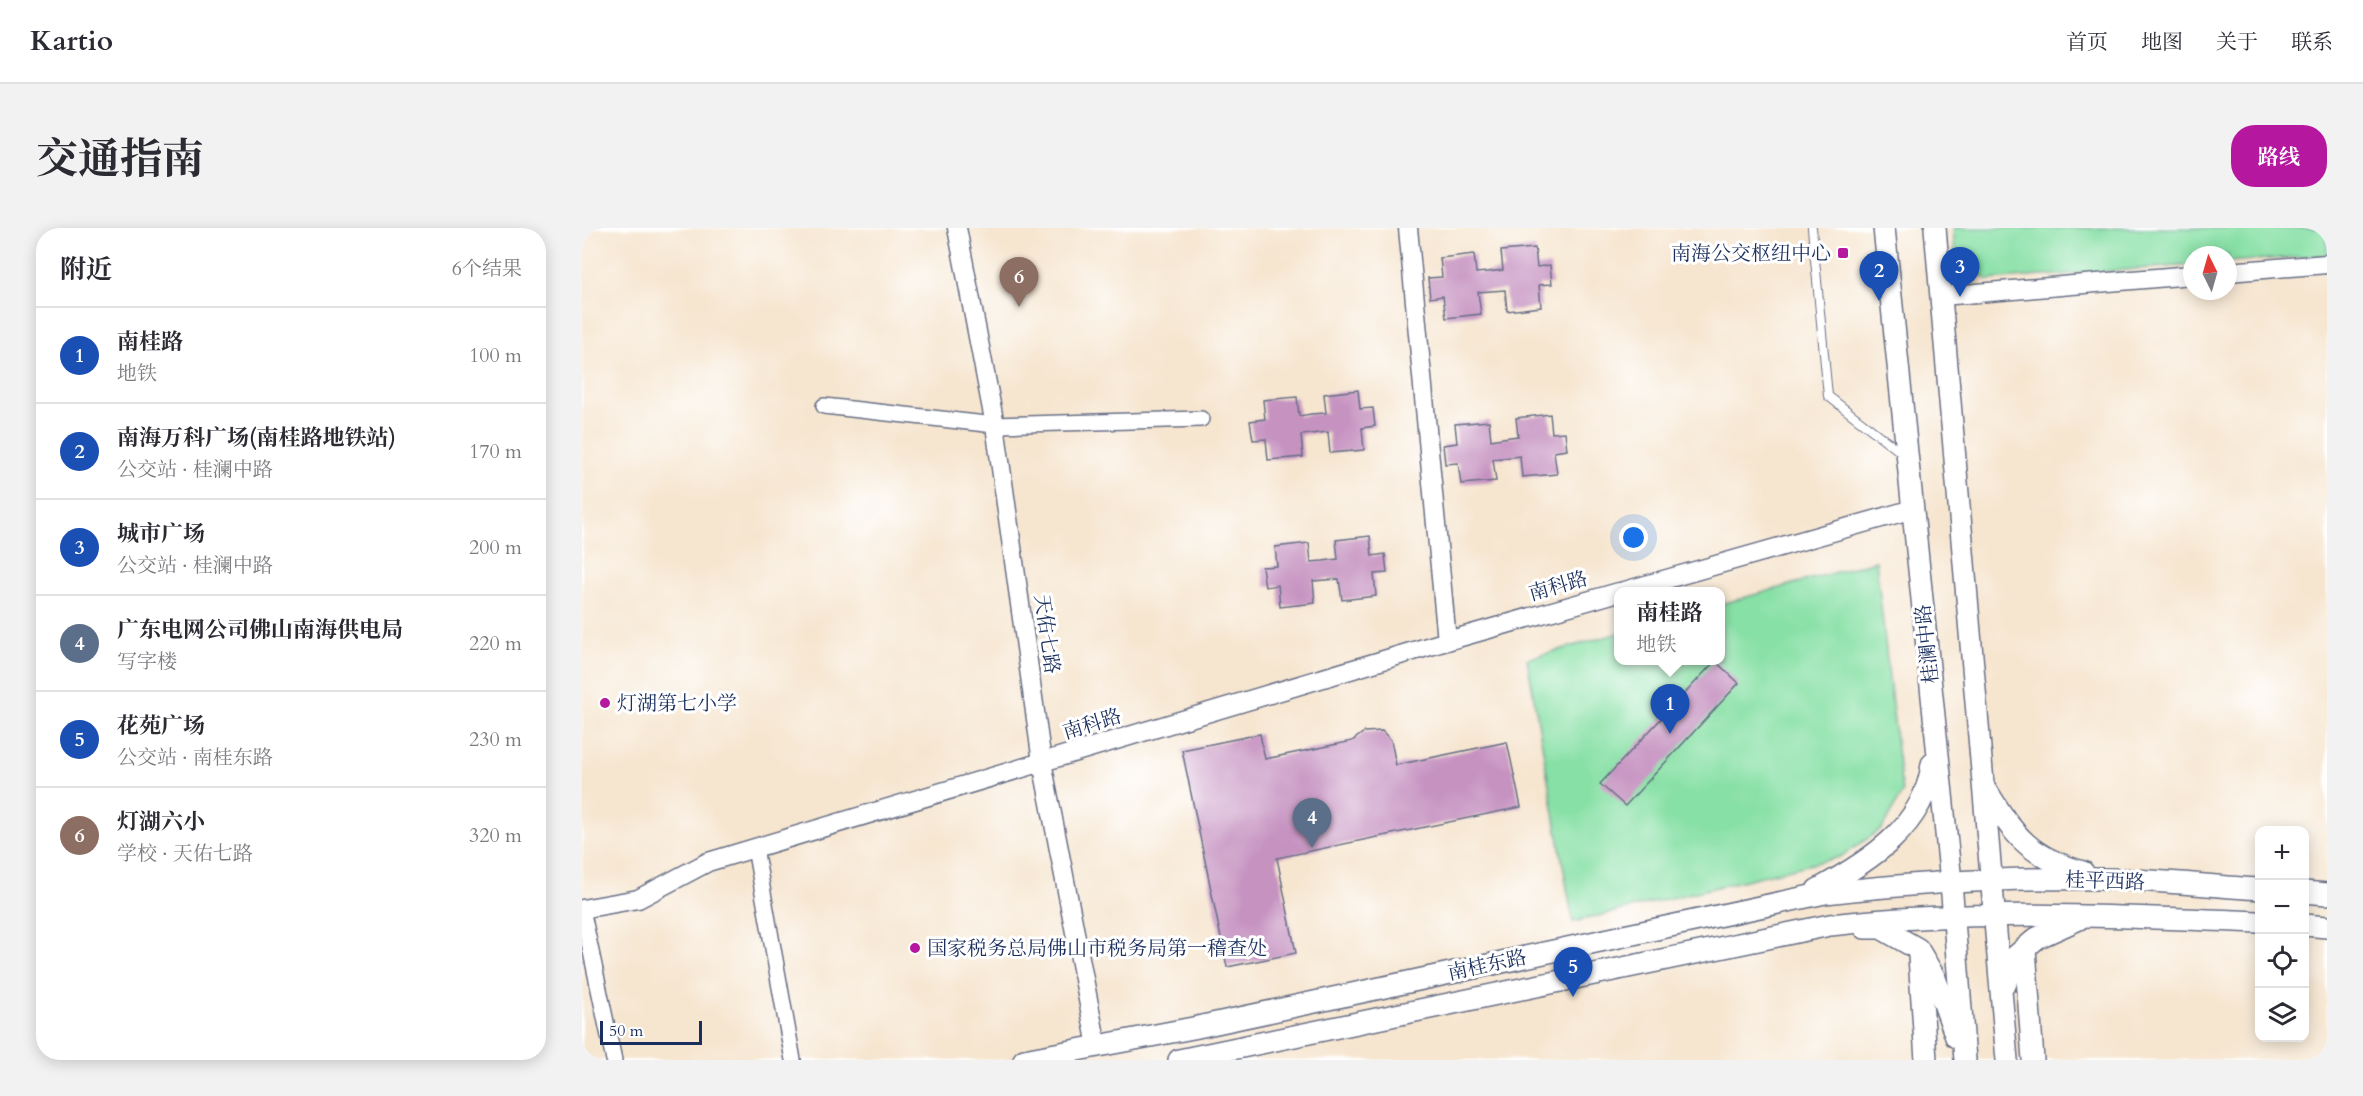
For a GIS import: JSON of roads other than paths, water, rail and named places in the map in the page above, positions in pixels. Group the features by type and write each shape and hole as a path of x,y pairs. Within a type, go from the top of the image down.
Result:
{"main road":[{"name":"桂澜中路","path":"1884,228 1951,882 1964,1060"},
{"path":"1935,228 2007,1060"},
{"path":"1803,897 1872,858 1911,820 1930,784 1936,733"},
{"path":"1985,788 2006,823 2030,849 2059,865 2106,879"},
{"name":"桂平西路","path":"1951,882 2106,879 2255,889"},
{"name":"南桂东路","path":"1024,1060 1205,1025 1803,897 1891,885 1951,882"},
{"path":"2309,892 2327,894"},
{"name":"桂平西路","path":"1954,916 2085,916 2255,922"},
{"name":"南桂东路","path":"1193,1059 1819,927 1894,918 1954,916"},
{"path":"2002,998 2010,961 2037,938 2085,916"},
{"path":"2309,925 2327,927"},
{"path":"1819,927 1881,928 1918,949 1935,978 1964,1060"},
{"path":"1918,949 1926,1060"},
{"path":"2025,949 2033,1060"}],"street":[{"name":"天佑七路","path":"957,228 995,424 1042,762 1097,1046"},
{"path":"1408,228 1447,641"},
{"path":"2237,271 2327,264"},
{"path":"1941,296 2183,276"},
{"path":"824,406 995,424 1201,419"},
{"name":"南科路","path":"1638,587 1913,509"},
{"name":"南科路","path":"582,909 638,899 708,862 1447,641 1614,594"},
{"path":"755,848 793,1060"},
{"path":"582,909 614,1060"}],"lane":[{"path":"1812,228 1828,396 1908,458"}],"place":[{"name":"南海公交枢纽中心","path":"1843,253"},
{"name":"城市广场","path":"1960,297"},
{"name":"南海万科广场(南桂路地铁站)","path":"1879,301"},
{"name":"灯湖六小","path":"1019,307"},
{"name":"灯湖第七小学","path":"605,703"},
{"name":"南桂路","path":"1670,734"},
{"name":"广东电网公司佛山南海供电局","path":"1312,848"},
{"name":"国家税务总局佛山市税务局第一稽查处","path":"915,948"},
{"name":"花苑广场","path":"1573,997"}]}
